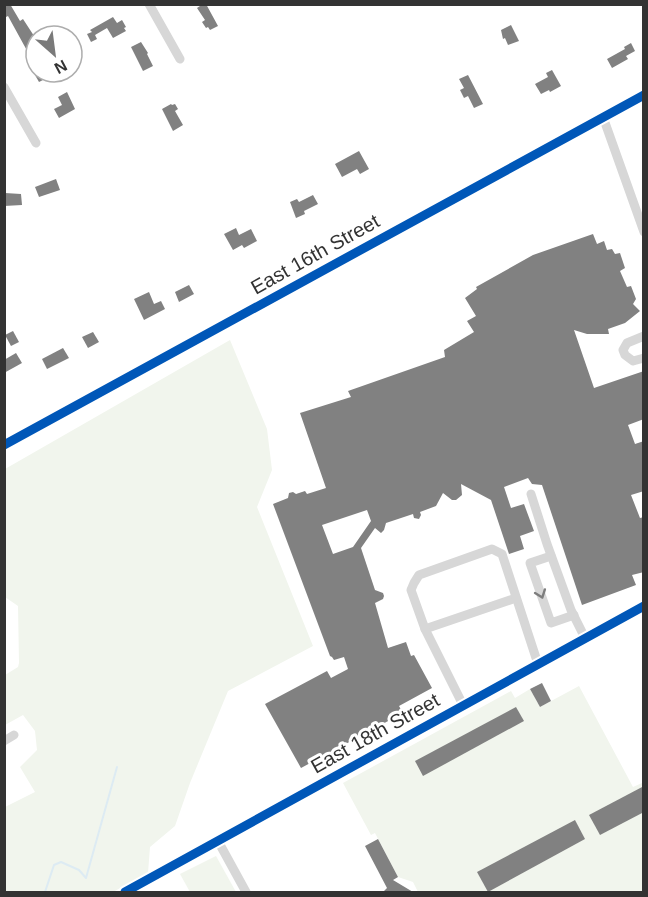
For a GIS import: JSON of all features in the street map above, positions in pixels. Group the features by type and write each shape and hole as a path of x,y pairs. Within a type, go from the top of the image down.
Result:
{"street":[{"path":"149,4 180,59"},
{"path":"4,87 36,143"},
{"name":"East 16th Street","path":"4,445 644,95"},
{"path":"603,117 644,232"},
{"path":"644,336 627,343 623,350 625,355 633,361 644,358"},
{"path":"531,494 551,556 585,638"},
{"path":"463,705 425,629 411,590 419,575 492,549 502,554 538,664"},
{"path":"551,556 530,563 551,623 574,615"},
{"path":"425,629 516,598"},
{"name":"East 18th Street","path":"125,892 644,606"},
{"path":"4,741 14,735"},
{"path":"218,841 246,892"}],"shaded area":[{"path":"230,340 267,429 272,470 257,507 313,646 228,691 175,826 150,847 148,873 113,892 5,892 5,807 35,792 20,767 37,750 35,731 23,715 5,725 5,675 18,667 19,663 18,606 5,597 5,469"},
{"path":"579,686 633,787 642,783 643,785 643,892 418,892 413,882 398,877 375,833 371,835 343,783 511,691 515,698 530,689 540,707"},
{"path":"216,856 236,892 190,892 180,874"}],"building":[{"path":"4,4 10,4 20,21 23,19 26,24 24,24 24,45 8,16 4,18"},
{"path":"206,4 218,26 210,30 202,22 205,20 197,8"},
{"path":"113,17 117,23 122,20 126,31 113,38 107,28 95,35 97,39 91,42 87,34 92,32 90,30"},
{"path":"511,25 519,41 508,45 505,38 503,39 501,30"},
{"path":"141,42 153,66 143,71 131,47"},
{"path":"631,43 635,51 626,56 628,59 612,68 607,59"},
{"path":"552,70 561,86 541,94 535,84 548,77 546,73"},
{"path":"468,75 483,104 474,108 468,96 464,98 460,90 464,88 459,79"},
{"path":"67,92 75,109 59,118 54,109 62,105 58,97"},
{"path":"175,104 178,109 175,111 183,125 173,131 162,109"},
{"path":"359,151 369,169 360,174 357,169 342,177 335,164"},
{"path":"56,179 60,190 39,197 35,187"},
{"path":"5,193 21,194 22,205 4,206"},
{"path":"313,195 318,204 296,218 290,202 297,199 299,202"},
{"path":"236,228 239,235 251,229 257,241 244,248 242,245 233,250 224,234"},
{"path":"593,234 597,244 604,241 607,250 612,249 615,254 620,253 625,268 620,271 627,287 631,286 636,299 633,304 640,311 625,323 608,329 609,334 587,334 574,330 594,388 644,371 644,419 628,425 635,444 644,441 644,491 631,495 640,518 644,517 644,572 632,575 636,585 582,605 542,485 532,484 528,478 504,487 511,508 524,504 534,531 520,536 524,549 509,554 491,500 461,484 462,495 456,500 452,500 443,493 436,506 420,512 419,519 414,518 413,514 386,523 381,533 375,528 361,548 375,590 383,593 384,596 375,603 388,648 406,642 411,656 414,655 432,688 399,706 403,713 301,768 265,704 327,671 331,678 348,669 344,657 334,660 330,656 273,504 288,498 289,493 296,494 305,491 307,494 326,488 300,413 351,397 348,391 445,357 444,350 474,332 467,321 476,316 465,298 477,289 476,287 533,255","holes":["367,510 371,521 353,547 333,554 322,525"]},
{"path":"189,285 194,294 179,302 175,292"},
{"path":"149,292 154,304 161,301 165,309 144,320 134,299"},
{"path":"13,331 19,342 11,346 5,335"},
{"path":"93,332 99,342 88,348 82,337"},
{"path":"63,348 69,358 47,369 42,359"},
{"path":"16,353 22,363 4,373 4,360"},
{"path":"542,683 551,701 540,707 530,689"},
{"path":"516,707 524,721 423,776 415,761"},
{"path":"644,786 644,812 600,835 589,815"},
{"path":"575,820 585,839 488,892 477,872"},
{"path":"378,839 398,877 393,880 413,892 383,892 387,888 365,846"}],"waterway":[{"path":"45,892 54,865 61,862 79,870 86,878 117,767"}],"cycle path":[{"path":"4,445 644,95"},
{"path":"125,892 644,606"}]}
